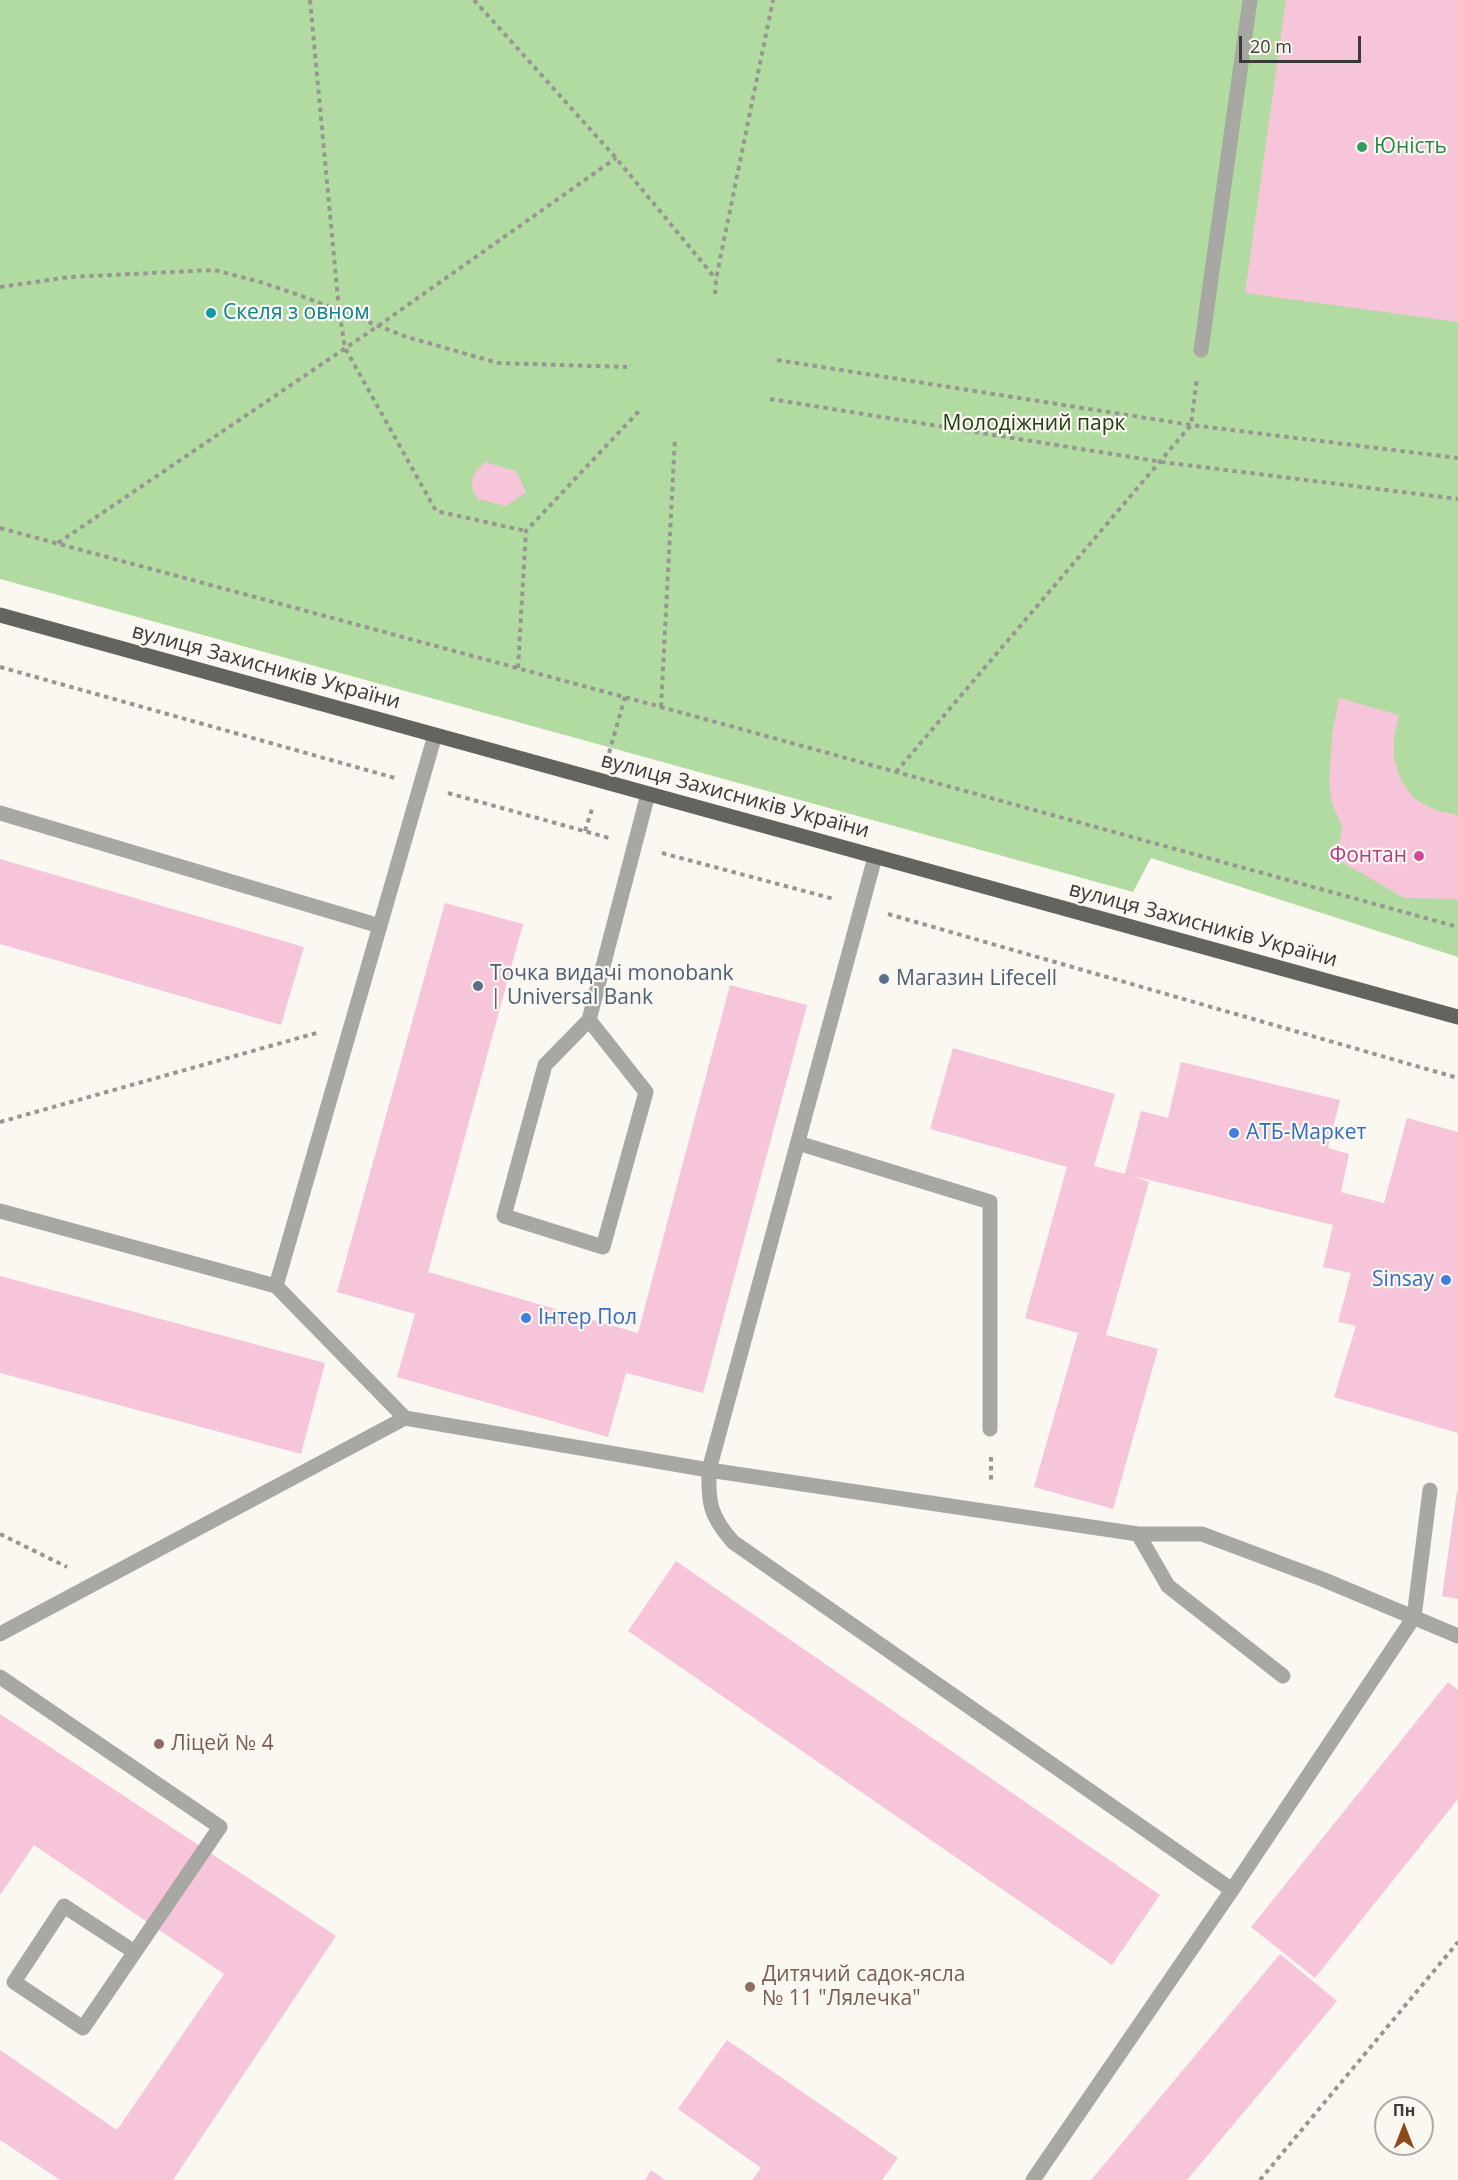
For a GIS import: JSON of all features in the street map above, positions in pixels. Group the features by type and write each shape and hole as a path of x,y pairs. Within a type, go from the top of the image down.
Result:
{"main road":[{"name":"вулиця Захисників України","path":"0,615 1458,1017"}],"lane":[{"path":"1201,350 1250,0"},
{"path":"276,1286 435,735"},
{"path":"589,1020 646,1092 603,1247 504,1216 545,1065 589,1020 648,794"},
{"path":"0,813 380,927"},
{"path":"875,857 709,1470 708,1497 717,1524 733,1542 1232,1890"},
{"path":"798,1143 990,1202 990,1429"},
{"path":"0,1211 276,1286 405,1418 709,1470 992,1513 1138,1534 1202,1534 1322,1579 1458,1636"},
{"path":"0,1634 405,1418"},
{"path":"1033,2180 1232,1890 1414,1617 1430,1490"},
{"path":"1138,1534 1168,1586 1283,1676"},
{"path":"0,1677 220,1827 83,2028 14,1982 64,1906 134,1951"}],"path":[{"path":"310,0 339,310 345,348 436,511 526,531"},
{"path":"474,0 616,158 716,279"},
{"path":"715,294 716,279 773,0"},
{"path":"58,543 378,326 616,158"},
{"path":"0,287 70,277 214,270 257,281 378,326 449,350 498,363 627,367"},
{"path":"896,771 1162,462 1191,425 1201,350"},
{"path":"777,360 1191,425 1458,458"},
{"path":"770,399 1162,462 1458,499"},
{"path":"518,668 526,531 640,410"},
{"path":"661,706 675,438"},
{"path":"0,528 661,706 1458,927"},
{"path":"0,667 861,907 1458,1078"},
{"path":"0,1122 352,1023"},
{"path":"990,1429 992,1513"},
{"path":"0,1534 97,1582"},
{"path":"1260,2180 1458,1942"}],"green space":[{"name":"Молодіжний парк","path":"0,0 1458,0 1458,957 1151,858 1133,892 0,579"}],"building":[{"name":"Юність","path":"1286,0 1458,0 1458,322 1245,293"},
{"path":"485,462 516,471 526,492 506,506 478,499 473,491 472,481 476,471"},
{"path":"1339,698 1399,715 1394,737 1394,759 1401,781 1415,799 1435,810 1458,815 1458,899 1404,898 1337,859 1342,827 1332,803 1329,784 1332,736"},
{"path":"0,859 304,947 281,1025 0,944"},
{"path":"445,903 523,924 428,1272 638,1333 730,985 807,1005 703,1393 626,1373 608,1437 397,1377 415,1314 337,1292"},
{"path":"953,1048 1115,1094 1094,1166 1125,1174 1141,1111 1168,1118 1181,1062 1340,1100 1328,1148 1349,1154 1341,1192 1384,1203 1407,1118 1458,1132 1458,1433 1334,1397 1356,1326 1338,1322 1351,1273 1323,1267 1333,1225 1133,1176 1149,1182 1106,1335 1158,1349 1113,1509 1034,1487 1078,1333 1025,1318 1067,1167 930,1129"},
{"path":"0,1276 325,1363 301,1454 0,1373"},
{"path":"1458,1491 1458,1599 1442,1596"},
{"path":"676,1561 1160,1895 1112,1965 628,1631"},
{"path":"1448,1682 1458,1690 1458,1799 1315,1978 1251,1927"},
{"path":"0,1714 336,1936 173,2180 60,2180 0,2140 0,2050 117,2130 224,1974 34,1845 0,1895"},
{"path":"1280,1954 1337,2001 1187,2180 1091,2180"},
{"path":"727,2040 898,2158 882,2180 752,2180 761,2168 678,2109"},
{"path":"651,2170 665,2180 645,2180"}],"place":[{"name":"Юність","path":"1362,147"},
{"name":"Скеля з овном","path":"211,313"},
{"name":"Фонтан","path":"1419,856"},
{"name":"Магазин Lifecell","path":"884,979"},
{"name":"Точка видачі monobank | Universal Bank","path":"478,986"},
{"name":"АТБ-Маркет","path":"1234,1133"},
{"name":"Sinsay","path":"1446,1280"},
{"name":"Інтер Пол","path":"526,1318"},
{"name":"Ліцей № 4","path":"159,1744"},
{"name":"Дитячий садок-ясла № 11 \"Лялечка\"","path":"750,1987"}]}
